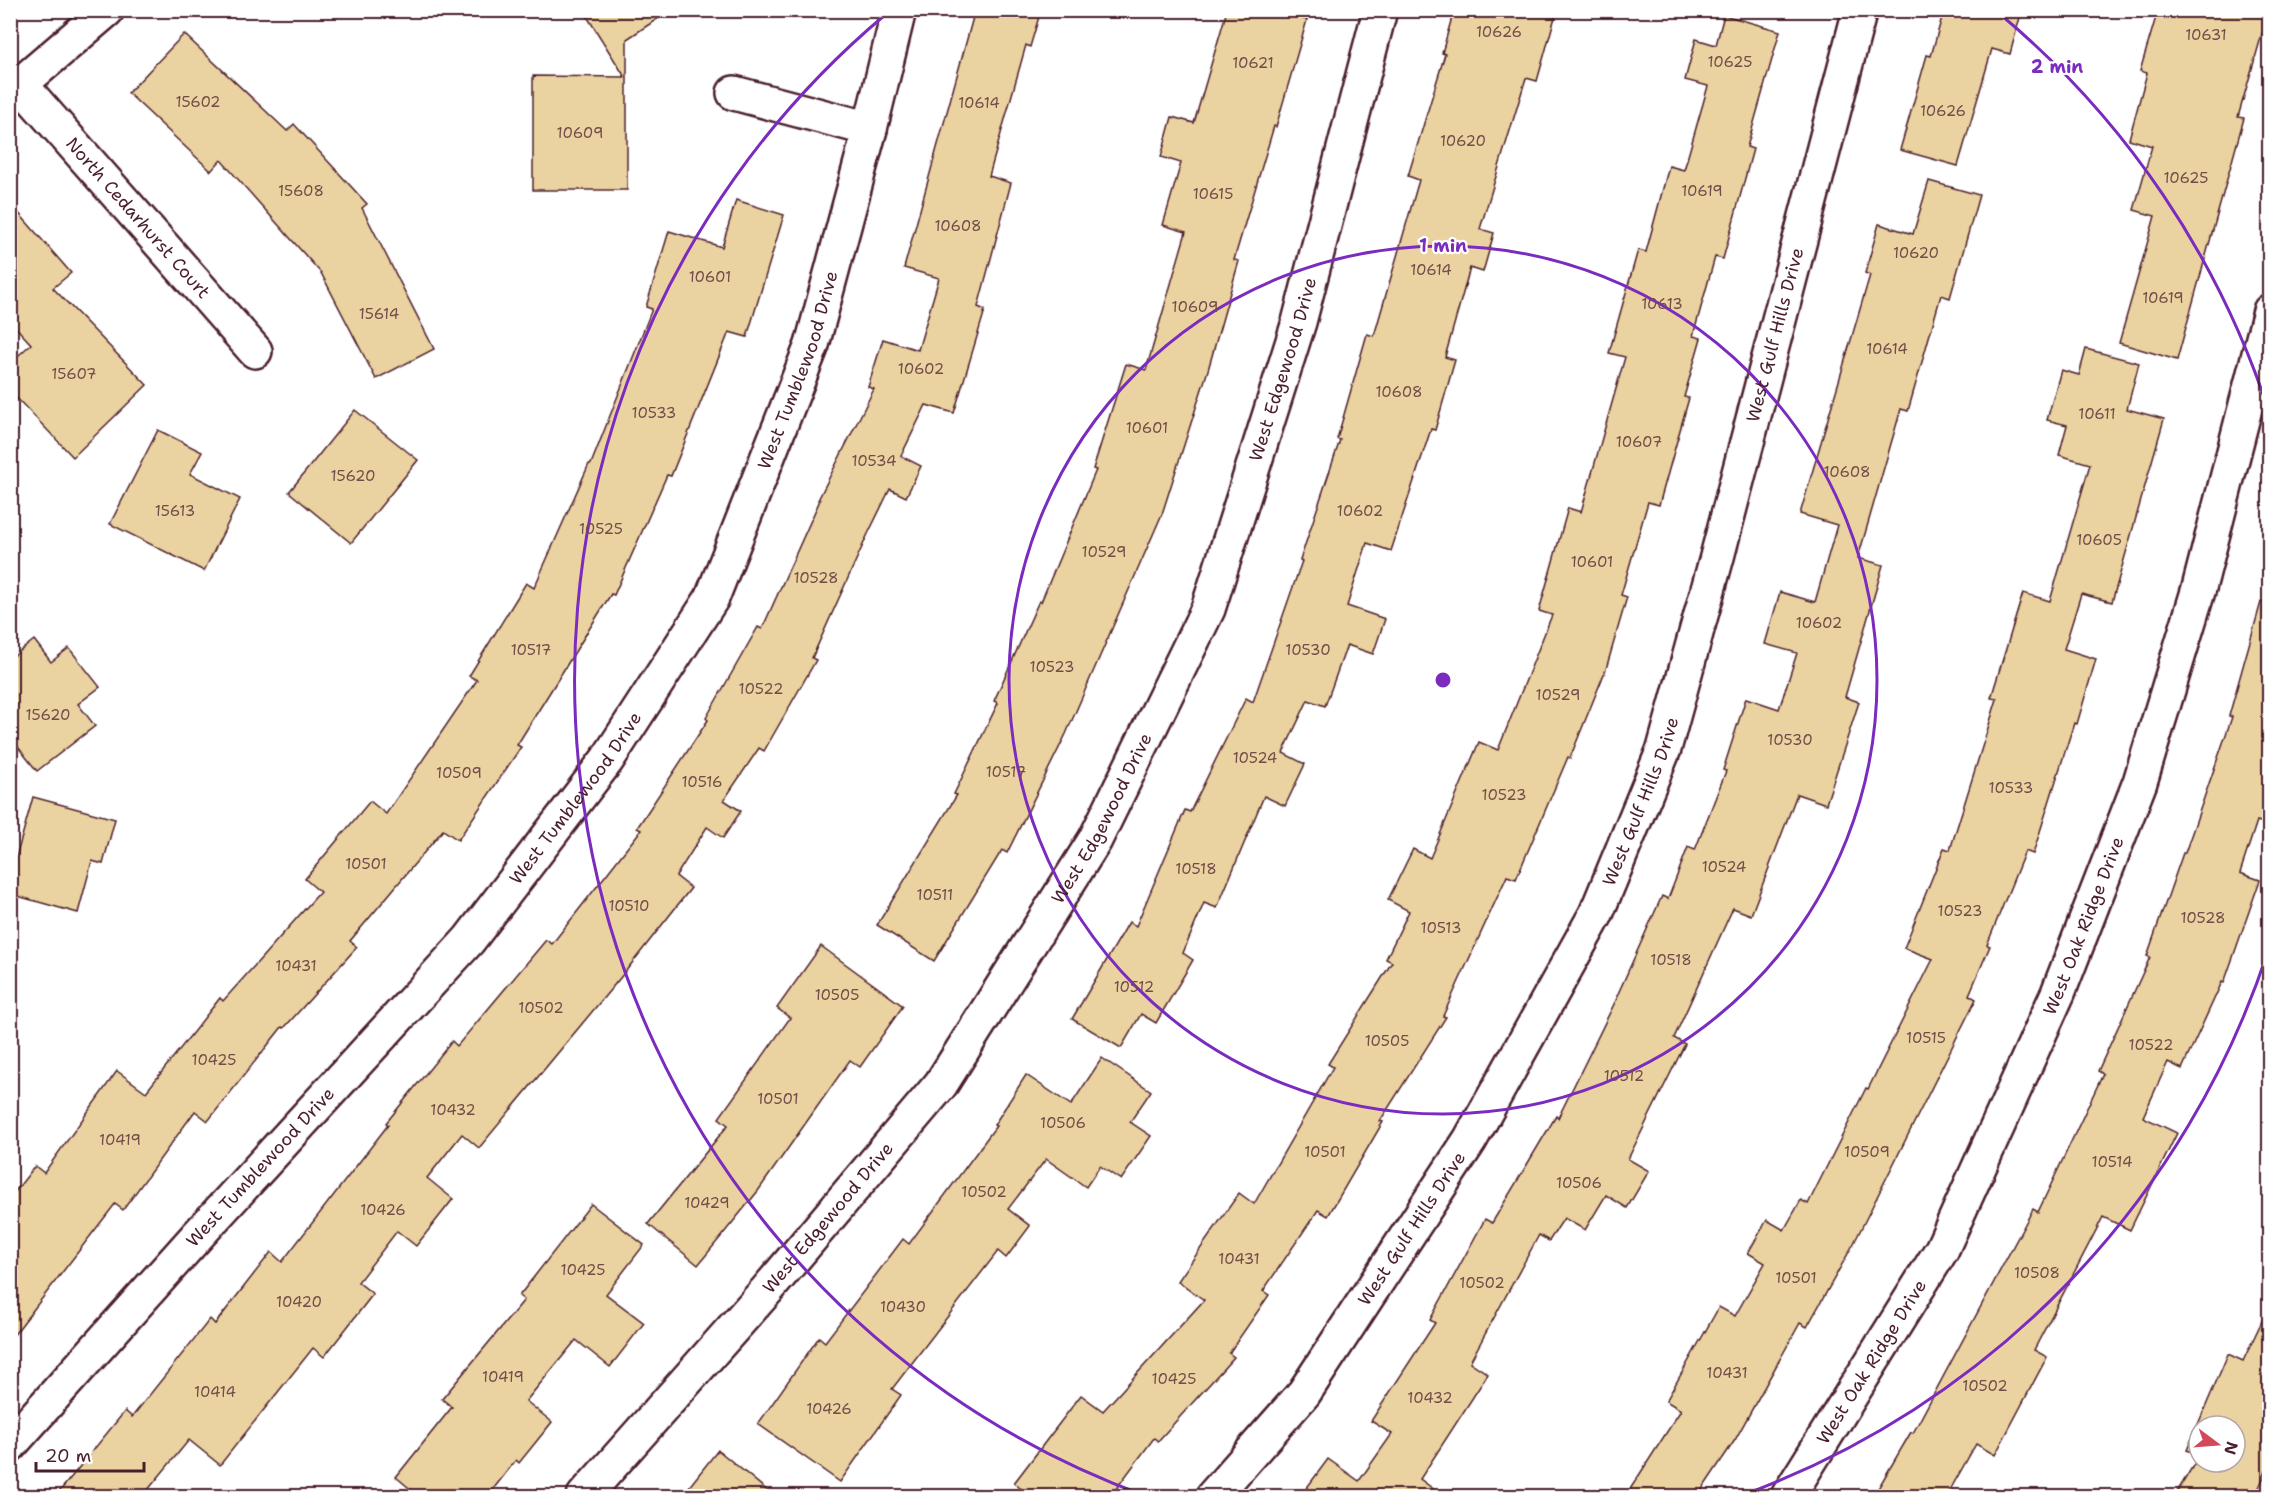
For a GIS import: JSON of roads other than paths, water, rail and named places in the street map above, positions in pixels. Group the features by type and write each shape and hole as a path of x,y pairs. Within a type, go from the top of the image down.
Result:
{"street":[{"path":"16,89 107,10"},
{"name":"West Tumblewood Drive","path":"10,1445 198,1235 469,940 607,760 712,598 812,345 870,129 899,10"},
{"name":"West Edgewood Drive","path":"584,1497 759,1299 941,1084 1095,840 1208,609 1299,322 1380,10"},
{"name":"West Gulf Hills Drive","path":"1213,1497 1304,1393 1470,1140 1596,914 1664,748 1860,10"},
{"name":"North Cedarhurst Court","path":"16,89 255,351"},
{"path":"734,93 870,129"},
{"name":"West Oak Ridge Drive","path":"1788,1497 1942,1249 2058,993 2140,782 2199,588 2270,311"}]}
